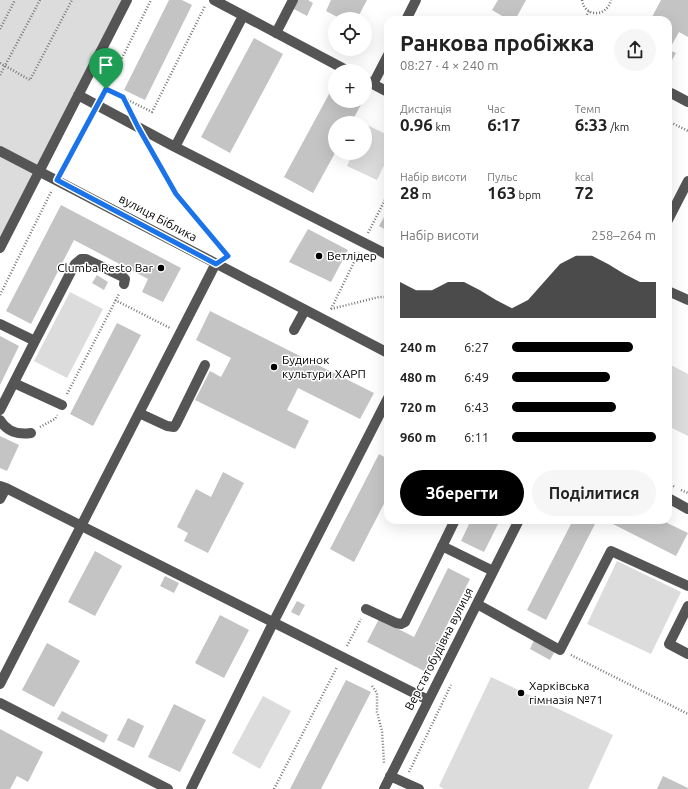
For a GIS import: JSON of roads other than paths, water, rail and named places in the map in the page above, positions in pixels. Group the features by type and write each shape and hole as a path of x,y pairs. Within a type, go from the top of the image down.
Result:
{"street":[{"path":"0,248 127,0"},
{"path":"214,0 335,64"},
{"path":"276,33 293,0"},
{"path":"408,16 416,0"},
{"path":"175,146 243,16"},
{"path":"372,78 384,61"},
{"path":"372,84 384,90"},
{"path":"672,94 688,102"},
{"path":"78,96 384,253"},
{"name":"вулиця Біблика","path":"0,151 40,170 216,264 384,351"},
{"path":"672,212 688,181"},
{"path":"0,410 77,260 86,259 123,277 125,279 124,284"},
{"path":"0,684 216,264"},
{"path":"672,293 688,300"},
{"path":"294,330 305,310"},
{"path":"0,324 36,341"},
{"path":"139,413 167,426 174,427 205,365"},
{"path":"14,383 62,405"},
{"path":"191,789 275,619 384,406"},
{"path":"0,420 5,428 22,434 31,433"},
{"path":"0,499 3,487 428,700"},
{"path":"672,500 688,508"},
{"path":"366,609 396,624 405,622 453,524"},
{"name":"Верстатобудівна вулиця","path":"384,789 516,524"},
{"path":"442,546 493,571"},
{"path":"476,604 560,650 611,550 688,586"},
{"path":"688,606 669,644 688,654"},
{"path":"0,703 168,789"},
{"path":"390,776 419,789"}],"place":[{"name":"Ветлідер","path":"319,256"},
{"name":"Clumba Resto Bar","path":"161,268"},
{"name":"Будинок культури ХАРП","path":"274,367"},
{"name":"Харківська гімназія №71","path":"521,693"}]}
